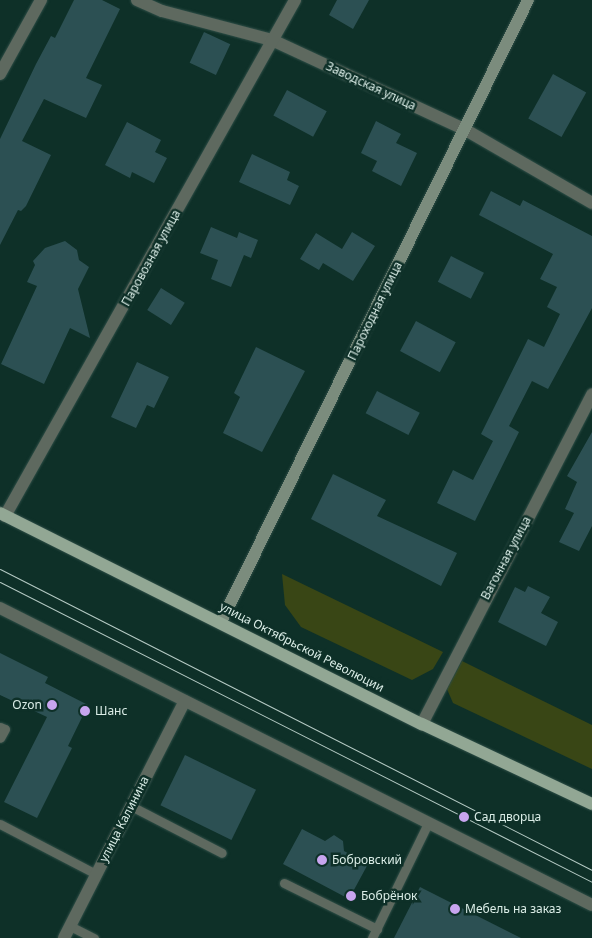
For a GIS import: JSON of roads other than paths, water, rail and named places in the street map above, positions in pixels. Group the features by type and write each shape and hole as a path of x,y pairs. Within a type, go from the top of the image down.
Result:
{"main road":[{"name":"Пароходная улица","path":"221,622 528,0"},
{"name":"улица Октябрьской Революции","path":"2,514 422,724 592,804"}],"street":[{"path":"0,74 41,0"},
{"name":"Заводская улица","path":"138,0 162,11 272,40 464,129 592,203"},
{"name":"Паровозная улица","path":"2,514 295,0"},
{"name":"Вагонная улица","path":"422,724 592,394"},
{"path":"0,608 592,905"},
{"name":"улица Калинина","path":"64,938 185,701"}],"lane":[{"path":"0,727 4,729 0,738"},
{"path":"131,806 222,853"},
{"path":"372,938 428,823"},
{"path":"0,824 96,874"},
{"path":"284,883 377,929"},
{"path":"70,926 94,938"}],"tram line":[{"path":"0,569 592,870"},
{"path":"0,582 592,882"}],"place":[{"name":"Ozon","path":"52,705"},
{"name":"Шанс","path":"85,711"},
{"name":"Сад дворца","path":"464,817"},
{"name":"Бобровский","path":"322,860"},
{"name":"Бобрёнок","path":"351,896"},
{"name":"Мебель на заказ","path":"455,909"}]}
